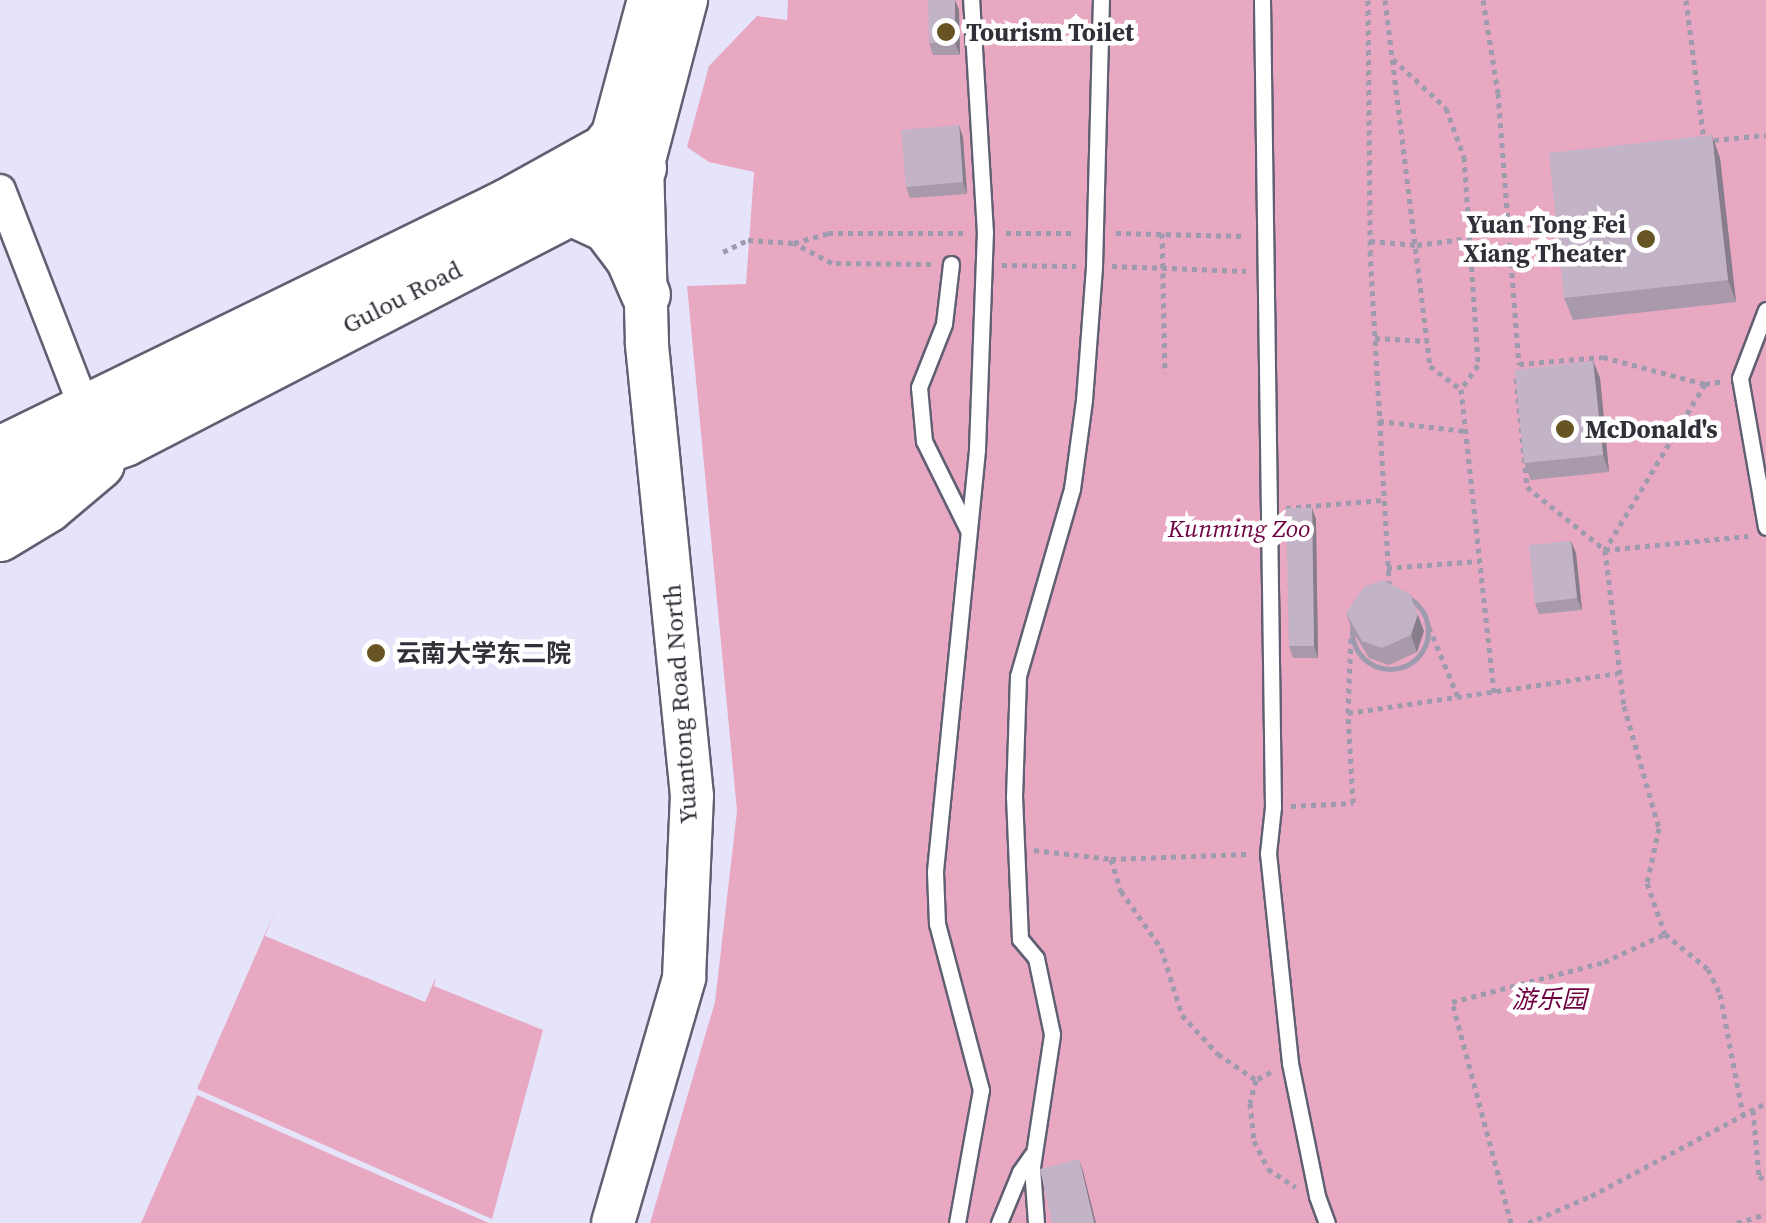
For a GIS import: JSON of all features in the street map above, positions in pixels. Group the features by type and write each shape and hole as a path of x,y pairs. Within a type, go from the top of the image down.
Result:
{"main road":[{"path":"646,296 620,242 607,228 608,171 655,1"},
{"name":"Gulou Road","path":"0,451 508,203 550,202 608,171"},
{"name":"Gulou Road","path":"0,488 125,442 608,171"},
{"name":"Yuantong Road North","path":"608,171 646,296 692,796 684,978 612,1223"},
{"path":"0,511 125,442"},
{"path":"0,537 48,508 125,442"}],"street":[{"path":"0,190 85,409"}],"lane":[{"path":"957,1223 981,1090 937,924 935,870 969,531 985,233 971,0"},
{"path":"1036,1223 1034,1152 1052,1034 1036,958 1020,938 1016,848 1018,676 1072,489 1094,266 1102,0"},
{"path":"1262,0 1273,807 1268,853 1290,1063 1317,1196 1328,1223"},
{"path":"950,264 944,324 919,388 924,441 969,531"},
{"path":"1764,531 1740,378 1766,310"},
{"path":"999,1223 1020,1172 1034,1152"}],"path":[{"path":"1368,0 1370,240 1389,593"},
{"path":"1385,0 1430,366 1460,389"},
{"path":"1483,0 1498,93 1519,364 1515,385 1527,488 1605,550 1764,531"},
{"path":"1686,0 1704,141 1766,135"},
{"path":"1393,60 1446,108 1464,157 1478,364 1460,389 1494,693"},
{"path":"723,252 748,240 794,243 828,232 1268,237"},
{"path":"1162,233 1165,373"},
{"path":"1370,240 1417,245 1471,238"},
{"path":"794,243 832,263 950,264"},
{"path":"983,265 1266,272"},
{"path":"1374,338 1428,341"},
{"path":"1519,364 1603,357 1705,384 1740,378"},
{"path":"1705,384 1605,550 1618,673 1659,828 1647,883 1665,934 1708,969 1720,994 1743,1115"},
{"path":"1379,421 1465,432"},
{"path":"1269,510 1383,500"},
{"path":"1387,568 1479,560"},
{"path":"1273,807 1353,804 1348,713 1352,630 1359,608 1368,600 1389,593 1412,600 1426,620 1458,698"},
{"path":"1352,630 1358,652 1366,662 1388,670 1411,663 1420,654 1426,644 1426,620"},
{"path":"1348,713 1618,673"},
{"path":"1016,848 1112,859 1268,853"},
{"path":"1112,859 1121,891 1161,948 1182,1014 1218,1054 1256,1080"},
{"path":"1511,1223 1452,1002 1604,962 1665,934"},
{"path":"1290,1063 1256,1080 1250,1102 1254,1141 1268,1169 1282,1182 1317,1196"},
{"path":"1528,1223 1591,1196 1766,1103"},
{"path":"1753,1110 1759,1176 1766,1181"},
{"path":"1737,1223 1766,1214"}],"green space":[{"name":"Kunming Zoo","path":"788,0 1766,0 1766,1223 650,1223 715,1002 737,811 687,286 746,284 754,172 709,162 687,147 709,66 757,16 787,20"},
{"path":"275,911 265,936 425,1002 436,977 434,986 543,1030 492,1219 197,1089"},
{"path":"197,1095 344,1160 489,1223 141,1223"}],"building":[{"name":"Tourism Toilet","path":"928,0 955,0 955,43 929,43"},
{"path":"959,125 963,182 906,187 901,130"},
{"name":"Yuan Tong Fei Xiang Theater","path":"1712,135 1728,280 1564,298 1549,153"},
{"name":"McDonald's","path":"1593,361 1603,455 1524,463 1515,370"},
{"path":"1286,508 1312,508 1314,646 1289,646"},
{"path":"1571,541 1577,598 1535,603 1529,545"},
{"path":"1383,580 1410,594 1418,614 1411,635 1382,648 1362,641 1346,613 1364,587"},
{"path":"1079,1159 1094,1223 1052,1223 1040,1169"}],"place":[{"name":"Tourism Toilet","path":"946,32"},
{"name":"Yuan Tong Fei Xiang Theater","path":"1646,239"},
{"name":"McDonald's","path":"1565,429"},
{"name":"云南大学东二院","path":"376,653"}],"park label":[{"name":"游乐园","path":"1549,999"}]}
